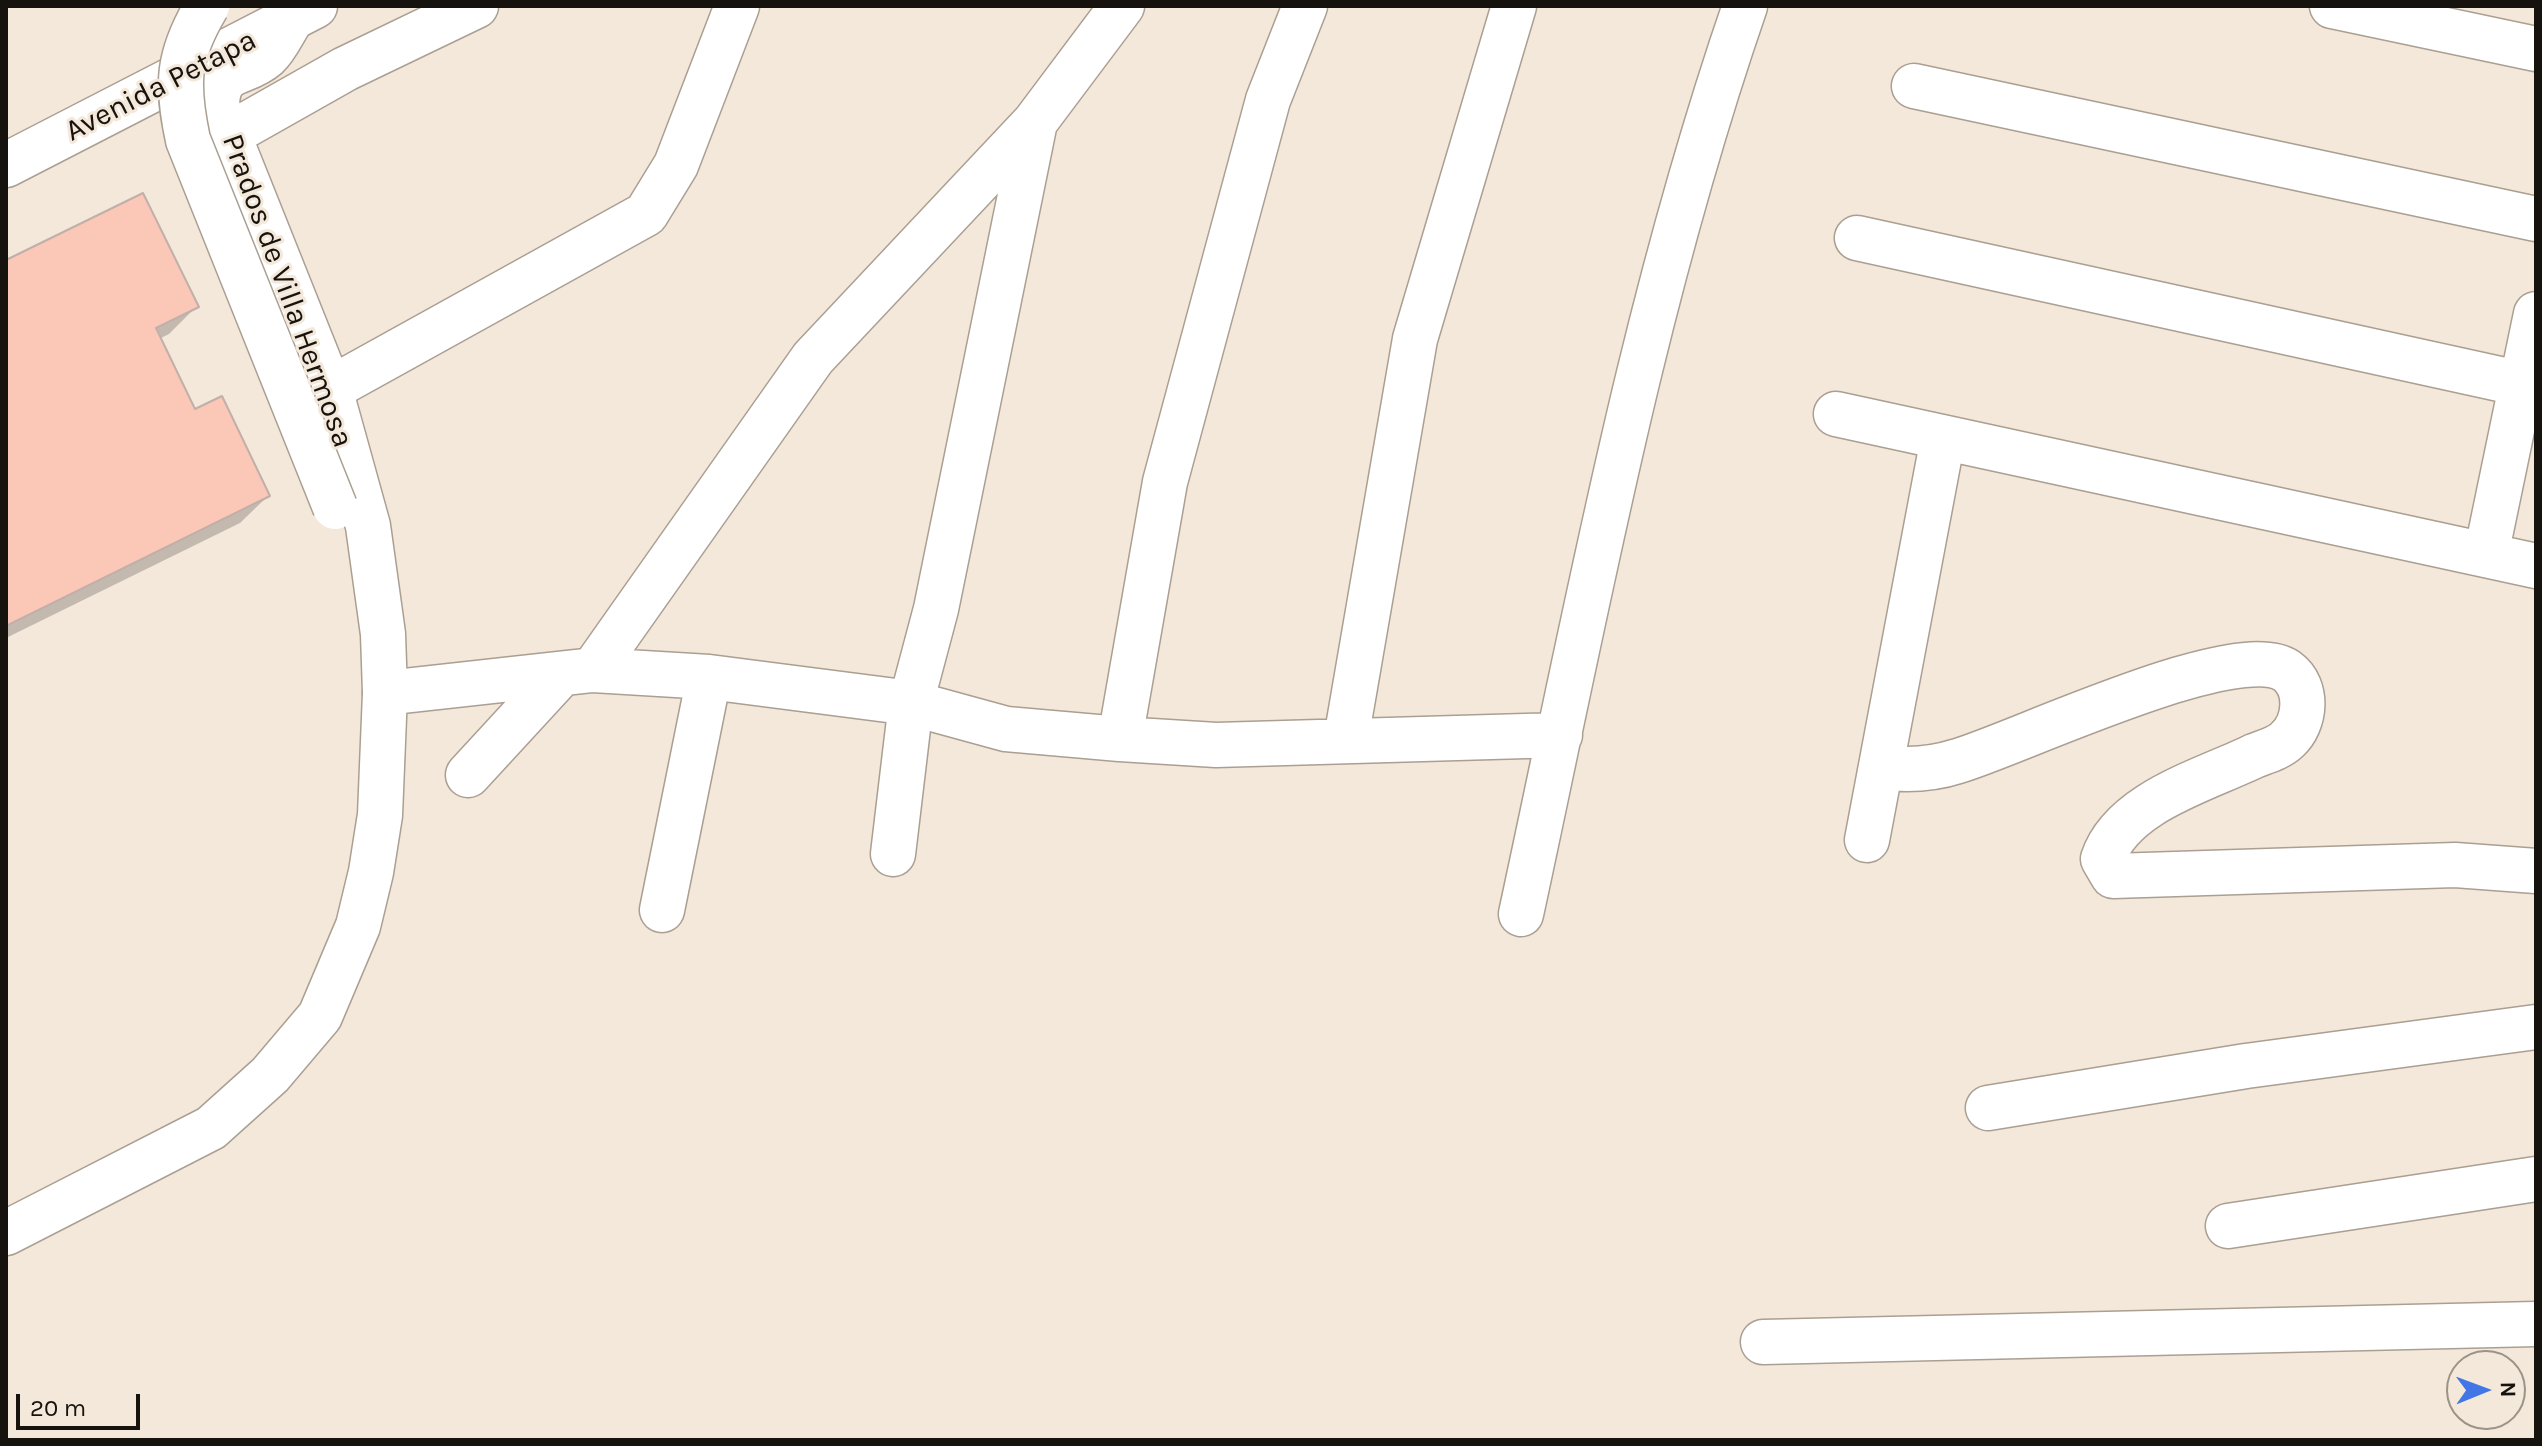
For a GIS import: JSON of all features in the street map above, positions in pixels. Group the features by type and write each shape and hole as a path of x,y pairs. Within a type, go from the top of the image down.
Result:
{"street":[{"path":"207,6 185,49 179,72 180,105 188,140 383,634"},
{"path":"230,134 345,69 476,6"},
{"path":"330,389 646,214 676,165 737,6"},
{"path":"468,775 577,672 813,358 1035,122 1122,6"},
{"path":"1120,739 1165,482 1268,100 1305,6"},
{"path":"1346,739 1415,339 1514,6"},
{"path":"1521,914 1640,358 1723,70 1745,6"},
{"path":"2332,6 2536,49"},
{"name":"Prados de Villa Hermosa","path":"6,1233 211,1128 270,1075 320,1016 358,926 380,815 385,693 383,634 368,526 330,389 217,106 218,88 226,77 267,56 304,12"},
{"name":"Avenida Petapa","path":"6,165 304,12"},
{"path":"1914,86 2536,219"},
{"path":"893,854 911,703 936,609 1035,122"},
{"path":"1857,238 2529,385"},
{"path":"2486,555 2529,385 2536,314"},
{"path":"1836,414 2536,566"},
{"path":"1867,840 1943,438"},
{"path":"1881,767 1906,771 1957,761 2149,688 2233,667 2276,665 2290,673 2301,687 2303,709 2287,741 2145,808 2107,846 2103,859 2113,876 2455,865 2536,871"},
{"path":"385,693 577,672 709,677 911,703 1006,729 1120,739 1216,745 1560,735"},
{"path":"662,910 709,677"},
{"path":"1988,1108 2246,1066 2536,1027"},
{"path":"2228,1226 2536,1179"},
{"path":"1763,1342 2536,1324"}],"building":[{"path":"143,193 199,307 156,328 195,409 222,396 270,496 6,626 6,260"}]}
